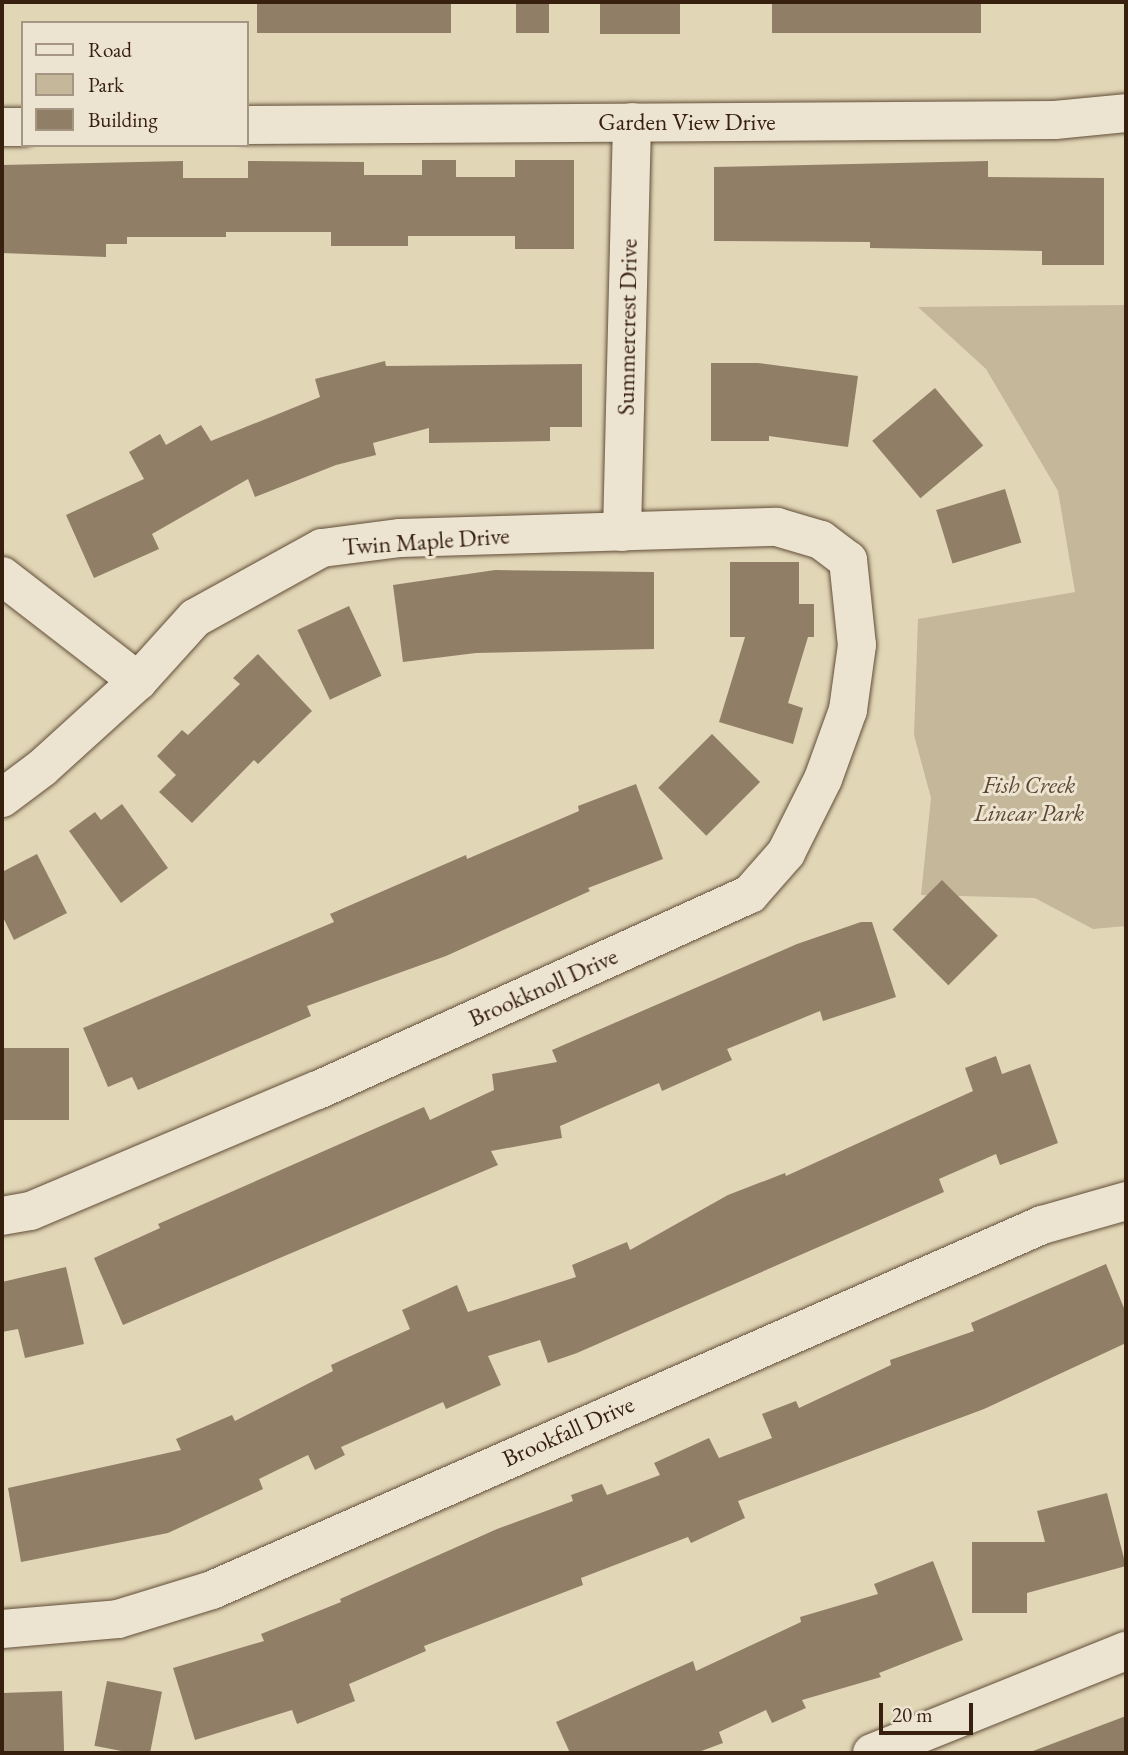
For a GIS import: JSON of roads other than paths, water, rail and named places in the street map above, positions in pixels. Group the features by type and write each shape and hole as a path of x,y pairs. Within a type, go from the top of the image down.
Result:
{"street":[{"name":"Garden View Drive","path":"248,125 1055,120 1126,113"},
{"name":"Summercrest Drive","path":"622,532 632,122"},
{"path":"2,127 21,127"},
{"name":"Twin Maple Drive","path":"2,798 42,768 138,681 195,618 322,548 400,538 777,527 821,540 848,560"},
{"name":"Brookknoll Drive","path":"2,1216 30,1212 317,1090 750,894 786,853 823,779 848,710 857,645 848,560"},
{"path":"2,576 138,681"},
{"name":"Brookfall Drive","path":"2,1629 118,1619 212,1590 1042,1225 1126,1201"},
{"path":"872,1753 1126,1651"}],"park label":[{"name":"Fish Creek Linear Park","path":"1029,799"}]}
